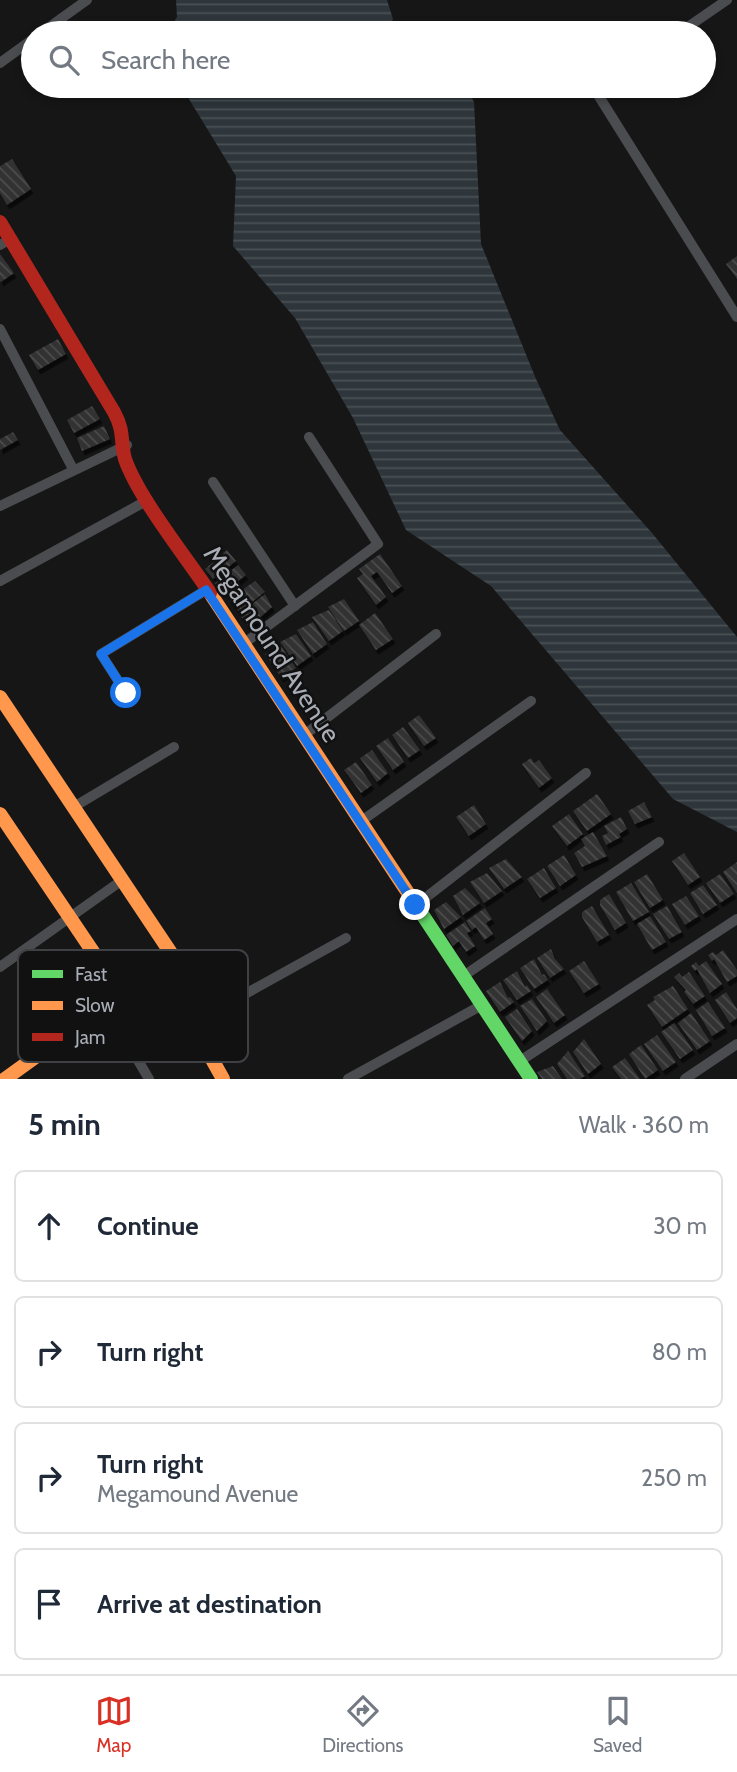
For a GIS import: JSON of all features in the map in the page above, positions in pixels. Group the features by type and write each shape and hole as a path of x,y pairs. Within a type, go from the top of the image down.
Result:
{"street":[{"path":"58,21 87,0"},
{"path":"696,21 726,0"},
{"path":"0,63 21,48"},
{"path":"600,98 737,317"},
{"name":"Megamound Avenue","path":"0,222 5,242 114,412 127,444 125,458 148,500 531,1079"},
{"path":"0,329 73,469"},
{"path":"242,645 378,544 309,437"},
{"path":"0,506 127,444"},
{"path":"213,482 295,606"},
{"path":"0,581 148,500"},
{"path":"126,693 101,654 206,590"},
{"path":"303,736 436,634"},
{"path":"0,697 168,950"},
{"path":"360,822 531,701"},
{"path":"72,807 174,747"},
{"path":"415,905 586,773"},
{"path":"0,814 91,950"},
{"path":"463,977 659,842"},
{"path":"24,950 121,881"},
{"path":"520,1061 737,919"},
{"path":"248,992 346,938"},
{"path":"0,967 18,954"},
{"path":"348,1079 482,1005"},
{"path":"685,1079 737,1044"},
{"path":"5,1079 29,1062"},
{"path":"139,1062 149,1079"},
{"path":"214,1062 223,1079"}],"shaded area":[{"path":"176,0 387,0 393,19 174,21 177,17"},
{"path":"188,98 472,98 481,244 536,379 560,430 652,533 737,637 737,832 673,799 491,586 406,530 353,418 295,318 233,246 236,176"}],"building":[{"path":"12,159 31,189 7,205 0,193 0,166"},
{"path":"0,254 14,273 1,282 0,281"},
{"path":"737,256 737,279 726,264"},
{"path":"58,339 66,354 38,370 29,355"},
{"path":"92,406 100,419 74,433 67,420"},
{"path":"104,426 110,439 82,451 77,438"},
{"path":"13,432 18,440 0,450 0,439"},
{"path":"227,550 236,561 213,579 205,569"},
{"path":"380,554 402,586 392,593 377,572 371,576 386,597 376,605 357,578 363,574 359,569"},
{"path":"238,565 246,575 223,593 215,583"},
{"path":"255,581 265,592 239,612 229,599"},
{"path":"265,594 272,607 249,627 239,614"},
{"path":"344,599 359,621 344,631 328,607"},
{"path":"329,610 343,631 329,641 312,617"},
{"path":"375,613 393,639 376,650 359,625"},
{"path":"313,622 327,644 313,654 297,630"},
{"path":"296,634 311,656 297,666 280,642"},
{"path":"281,646 296,668 281,678 265,654"},
{"path":"419,715 436,738 424,746 408,723"},
{"path":"403,727 420,750 408,758 392,735"},
{"path":"388,738 404,762 393,770 376,746"},
{"path":"372,750 388,773 377,782 360,758"},
{"path":"531,758 534,763 539,760 552,778 539,788 522,764"},
{"path":"356,762 372,785 361,793 344,770"},
{"path":"597,794 611,814 587,831 573,811"},
{"path":"644,802 652,817 635,824 628,811"},
{"path":"474,805 486,824 469,836 456,817"},
{"path":"569,814 583,834 567,846 552,826"},
{"path":"621,817 627,829 619,834 621,837 606,845 602,836 608,833 604,826"},
{"path":"593,832 607,856 582,867 574,853 585,846 581,839"},
{"path":"684,853 700,877 688,885 672,861"},
{"path":"564,855 576,875 560,886 547,866"},
{"path":"506,859 522,877 504,889 489,868"},
{"path":"737,862 737,893 723,872"},
{"path":"544,868 556,888 540,898 527,879"},
{"path":"487,873 502,891 484,903 470,882"},
{"path":"647,874 663,900 650,908 634,882"},
{"path":"720,874 734,894 720,903 706,883"},
{"path":"631,883 649,912 633,921 616,892"},
{"path":"703,885 717,905 703,914 690,893"},
{"path":"465,888 480,903 463,915 453,896"},
{"path":"609,894 626,923 615,930 600,905 600,900"},
{"path":"686,896 699,916 685,925 672,904"},
{"path":"446,902 461,917 444,929 434,910"},
{"path":"592,906 609,935 597,942 582,917 582,912"},
{"path":"667,906 682,932 669,939 653,914"},
{"path":"485,908 492,919 486,923 493,934 484,940 476,927 472,930 466,921"},
{"path":"650,916 666,942 652,950 637,924"},
{"path":"465,922 471,931 467,933 475,946 466,952 459,941 453,946 446,935"},
{"path":"551,949 564,969 550,978 537,958"},
{"path":"723,950 737,970 737,976 727,982 714,959 712,961 708,955 713,952 716,955"},
{"path":"534,959 542,975 548,980 534,989 520,968"},
{"path":"584,961 599,984 584,993 569,971"},
{"path":"706,961 722,984 710,993 697,969 695,971 691,966 696,962 699,966"},
{"path":"517,971 525,987 527,985 531,991 517,1000 503,980"},
{"path":"689,972 705,996 693,1004 684,992 686,990 674,977 679,973 682,977"},
{"path":"500,982 508,998 514,1002 500,1012 486,991"},
{"path":"673,986 688,1009 662,1027 647,1005 655,1000 653,997"},
{"path":"547,989 565,1015 554,1023 536,997"},
{"path":"726,992 737,1009 737,1018 730,1023 715,1000"},
{"path":"532,999 547,1021 537,1031 520,1006"},
{"path":"708,1002 725,1028 712,1036 696,1010"},
{"path":"517,1009 532,1031 522,1041 505,1017"},
{"path":"691,1013 710,1041 697,1050 678,1023"},
{"path":"674,1023 693,1050 680,1059 661,1032"},
{"path":"657,1035 676,1062 663,1071 644,1044"},
{"path":"584,1039 601,1064 588,1074 573,1052"},
{"path":"641,1045 658,1070 645,1079 629,1054"},
{"path":"568,1051 585,1076 580,1079 567,1079 557,1064"},
{"path":"625,1058 640,1079 621,1079 612,1067"},
{"path":"553,1066 562,1079 542,1079 537,1072"}],"traffic: fast":[{"path":"418,908 531,1079"}],"traffic: slow":[{"path":"210,593 418,908"},
{"path":"0,697 169,950"},
{"path":"0,814 92,950"},
{"path":"5,1079 29,1062"},
{"path":"214,1062 223,1079"}],"traffic: jam":[{"path":"0,222 114,412 121,431 125,459 140,491 210,593"}],"route":[{"path":"126,693 101,654 206,590 415,905"}]}
